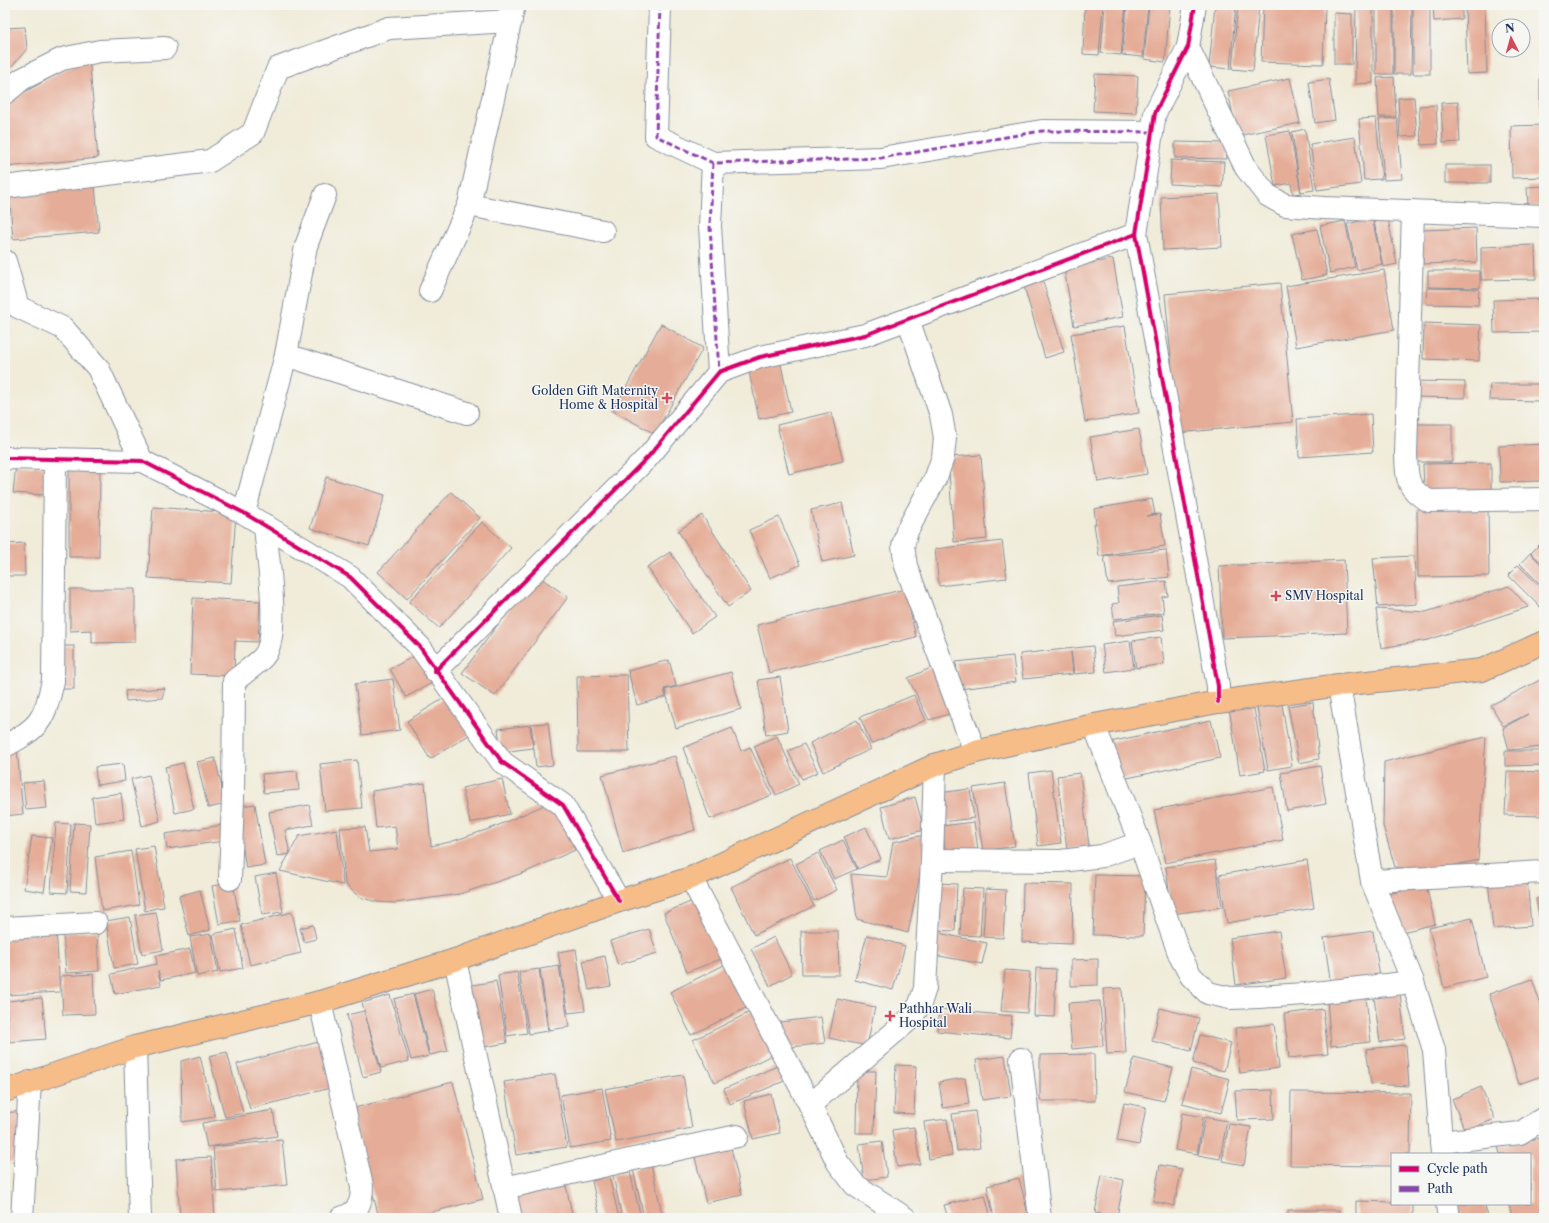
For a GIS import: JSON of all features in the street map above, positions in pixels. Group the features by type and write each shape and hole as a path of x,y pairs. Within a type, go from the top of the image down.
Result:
{"main road":[{"path":"5,1091 135,1048 320,1002 455,960 619,901 691,878 935,765 975,752 1094,725 1218,702 1339,685 1482,670 1544,642"}],"street":[{"path":"660,5 656,136 713,163 881,158 1042,131 1152,132"},
{"path":"1195,5 1188,47 1156,113 1136,234 1218,686 1218,702"},
{"path":"5,187 210,161 253,133 278,68 389,28 513,13 469,205 430,291"},
{"path":"1188,47 1246,168 1268,195 1286,205 1324,208 1544,216"},
{"path":"5,93 22,79 62,59 100,51 165,48"},
{"path":"713,163 710,226 719,372"},
{"path":"244,513 286,355 306,246 325,195"},
{"path":"469,205 603,230"},
{"path":"1413,211 1406,454 1407,473 1410,487 1420,496 1429,501 1544,499"},
{"path":"435,671 648,457 719,372 760,357 865,335 1136,234"},
{"path":"7,276 18,307 63,328 98,368 142,460"},
{"path":"908,319 941,415 944,438 943,457 936,477 907,531 903,546 906,566 975,752"},
{"path":"286,355 466,413"},
{"path":"5,458 142,460 244,513 350,577 420,647 435,671 502,762 563,805 619,901"},
{"path":"5,746 22,737 38,724 47,709 53,681 55,459"},
{"path":"230,879 233,798 234,681 266,654 271,639 273,617 264,526"},
{"path":"1339,685 1372,881 1413,982 1434,1050 1441,1148 1520,1133 1544,1118"},
{"path":"1094,725 1140,843 1180,956 1191,976 1208,993 1230,998 1259,997 1305,994 1413,982"},
{"path":"810,1105 911,1018 920,1004 925,988 932,860 935,765"},
{"path":"932,860 1075,860 1102,856 1140,843"},
{"path":"1372,881 1544,872"},
{"path":"691,878 810,1105 838,1163 855,1185 905,1218"},
{"path":"5,928 96,923"},
{"path":"455,960 511,1218"},
{"path":"320,1002 362,1186 362,1199 357,1210 341,1218"},
{"path":"135,1048 140,1218"},
{"path":"1021,1059 1040,1218"},
{"path":"22,1218 30,1082"},
{"path":"504,1188 737,1136"},
{"path":"1447,1205 1448,1218"}],"building":[{"path":"1085,5 1103,5 1099,55 1083,54"},
{"path":"1105,5 1126,5 1121,55 1101,53"},
{"path":"1127,5 1148,5 1143,57 1122,55"},
{"path":"1149,5 1170,5 1165,62 1144,59"},
{"path":"1215,5 1236,5 1230,69 1209,67"},
{"path":"1238,5 1259,5 1253,71 1232,69"},
{"path":"1263,5 1325,5 1323,64 1261,62"},
{"path":"1356,5 1373,5 1373,83 1355,84"},
{"path":"1376,5 1393,5 1393,74 1376,74"},
{"path":"1394,5 1412,5 1411,74 1394,74"},
{"path":"1413,5 1430,5 1430,74 1413,74"},
{"path":"1433,5 1462,5 1462,19 1434,21"},
{"path":"1465,5 1485,5 1487,73 1467,74"},
{"path":"1334,13 1352,14 1352,64 1334,64"},
{"path":"25,27 27,49 5,74 5,28"},
{"path":"1540,49 1544,49 1544,114 1540,115"},
{"path":"89,56 98,158 5,167 5,103"},
{"path":"1095,74 1138,76 1136,113 1093,111"},
{"path":"1394,77 1396,117 1379,117 1377,78"},
{"path":"1290,78 1300,123 1237,136 1228,91"},
{"path":"1329,79 1335,120 1315,123 1309,82"},
{"path":"1414,97 1417,136 1400,137 1398,98"},
{"path":"1458,102 1460,142 1443,143 1441,103"},
{"path":"1436,105 1438,144 1421,145 1419,106"},
{"path":"1376,118 1382,179 1364,180 1359,119"},
{"path":"1397,118 1402,179 1384,180 1379,119"},
{"path":"1544,125 1544,177 1512,178 1511,126"},
{"path":"1305,129 1314,190 1301,192 1292,132"},
{"path":"1290,131 1301,193 1293,194 1291,183 1275,186 1266,135"},
{"path":"1355,137 1361,184 1317,190 1310,144"},
{"path":"1175,142 1227,143 1227,159 1175,158"},
{"path":"1171,160 1224,162 1222,187 1170,184"},
{"path":"1445,165 1490,165 1490,183 1445,183"},
{"path":"95,185 99,232 13,239 9,191"},
{"path":"1544,186 1544,206 1528,207 1527,187"},
{"path":"1219,194 1222,247 1163,250 1161,197"},
{"path":"1372,218 1382,264 1357,270 1347,224"},
{"path":"1388,219 1397,264 1383,267 1374,222"},
{"path":"1345,221 1355,267 1330,273 1320,226"},
{"path":"1476,228 1477,262 1423,264 1422,230"},
{"path":"1317,229 1327,275 1302,280 1292,234"},
{"path":"1535,245 1536,279 1481,280 1481,247"},
{"path":"1113,259 1123,317 1074,326 1064,268"},
{"path":"1384,270 1394,330 1296,347 1286,286"},
{"path":"1428,271 1480,271 1480,288 1428,287"},
{"path":"1042,278 1064,352 1045,358 1023,283"},
{"path":"1280,283 1293,422 1178,433 1165,294"},
{"path":"1427,288 1479,289 1478,305 1426,304"},
{"path":"1544,299 1544,332 1494,333 1493,300"},
{"path":"1424,323 1481,325 1479,361 1423,359"},
{"path":"661,324 703,348 655,434 613,411"},
{"path":"1125,326 1139,413 1085,422 1071,334"},
{"path":"780,360 791,412 759,419 748,367"},
{"path":"1413,381 1465,382 1465,398 1413,397"},
{"path":"1490,384 1542,384 1541,401 1489,400"},
{"path":"831,412 843,461 789,474 777,425"},
{"path":"1371,414 1373,452 1299,457 1297,419"},
{"path":"1410,424 1452,424 1452,462 1411,462"},
{"path":"1139,429 1147,474 1098,482 1090,437"},
{"path":"1544,444 1544,481 1500,482 1499,446"},
{"path":"981,455 987,539 954,542 948,457"},
{"path":"1491,463 1491,490 1424,491 1423,464"},
{"path":"16,464 45,467 43,495 13,493"},
{"path":"69,468 100,468 99,557 69,557"},
{"path":"326,477 385,495 369,546 310,528"},
{"path":"451,492 480,518 407,599 378,572"},
{"path":"1152,499 1155,514 1146,516 1160,514 1165,546 1099,556 1094,524 1096,524 1094,509"},
{"path":"842,503 854,555 822,562 811,510"},
{"path":"153,507 236,513 231,583 148,578"},
{"path":"1488,507 1489,576 1418,577 1417,509"},
{"path":"702,515 751,591 728,607 678,531"},
{"path":"779,517 800,565 770,578 749,530"},
{"path":"482,522 511,548 439,628 409,602"},
{"path":"1002,541 1007,578 939,586 935,549"},
{"path":"1542,542 1544,544 1544,565 1531,553"},
{"path":"24,543 25,576 5,576 5,544"},
{"path":"1166,550 1169,577 1108,584 1104,556"},
{"path":"670,552 715,617 692,633 647,567"},
{"path":"1530,553 1544,567 1544,588 1520,564"},
{"path":"1414,556 1417,604 1378,607 1373,558"},
{"path":"1344,560 1347,633 1222,638 1219,566"},
{"path":"1518,565 1544,590 1543,610 1508,575"},
{"path":"535,574 568,597 495,696 462,673"},
{"path":"1166,581 1168,596 1162,597 1164,613 1114,619 1112,604 1119,603 1117,587"},
{"path":"1509,586 1528,607 1428,640 1381,648 1376,609 1426,612"},
{"path":"70,589 135,589 135,642 92,643 92,630 70,631"},
{"path":"905,589 916,637 769,673 757,625"},
{"path":"193,598 260,601 258,642 235,641 234,676 190,674"},
{"path":"1162,615 1164,630 1115,636 1113,621"},
{"path":"1161,637 1164,664 1136,668 1132,641"},
{"path":"1130,641 1134,668 1106,672 1102,645"},
{"path":"59,646 74,646 74,689 59,689"},
{"path":"1093,646 1096,672 1074,674 1071,652 1073,674 1023,679 1020,654"},
{"path":"418,654 434,682 406,697 390,669"},
{"path":"1013,656 1016,682 959,689 956,662"},
{"path":"669,660 676,686 664,689 666,697 637,705 628,671"},
{"path":"935,666 956,712 929,720 908,678"},
{"path":"731,672 741,709 676,728 665,690"},
{"path":"627,675 629,752 578,752 577,676"},
{"path":"780,677 788,731 766,735 758,680"},
{"path":"1544,678 1544,705 1541,707 1544,717 1544,747 1509,750 1503,728 1528,714 1503,726 1491,705"},
{"path":"393,679 400,730 362,735 355,684"},
{"path":"165,688 162,698 126,701 125,691"},
{"path":"914,695 926,720 871,744 860,717"},
{"path":"446,697 469,735 430,759 407,721"},
{"path":"1281,698 1292,766 1268,770 1256,702"},
{"path":"1313,702 1319,759 1299,763 1288,706"},
{"path":"1253,703 1265,771 1240,775 1229,708"},
{"path":"857,720 871,749 823,772 810,743"},
{"path":"1211,720 1220,758 1118,780 1110,742"},
{"path":"548,723 553,765 536,767 531,724"},
{"path":"530,725 533,748 501,752 498,729"},
{"path":"732,728 741,751 750,747 772,795 710,819 683,748"},
{"path":"777,736 799,784 776,795 754,746"},
{"path":"1486,737 1478,860 1429,871 1395,867 1383,826 1384,762"},
{"path":"804,744 818,772 802,779 788,751"},
{"path":"17,749 23,814 5,816 5,770 8,769 6,750"},
{"path":"1505,751 1544,751 1544,765 1505,766"},
{"path":"675,756 695,830 623,853 602,775"},
{"path":"215,758 226,804 208,808 197,762"},
{"path":"357,760 362,808 325,811 320,764"},
{"path":"183,763 194,809 175,813 165,767"},
{"path":"123,764 125,781 97,785 95,767"},
{"path":"1320,766 1326,804 1287,811 1281,773"},
{"path":"1051,770 1061,843 1038,846 1029,773"},
{"path":"297,771 299,790 264,793 262,774"},
{"path":"1507,771 1544,772 1544,816 1505,815"},
{"path":"1080,773 1089,846 1067,849 1057,776"},
{"path":"149,775 160,821 142,826 131,779"},
{"path":"502,779 510,814 470,823 462,788"},
{"path":"44,781 47,808 26,810 23,783"},
{"path":"425,783 431,846 450,842 492,828 556,800 575,850 526,872 460,894 395,903 377,902 359,897 345,884 340,828 365,827 369,852 398,849 395,826 376,828 372,791"},
{"path":"1005,783 1015,846 983,851 973,788"},
{"path":"1273,787 1283,840 1165,863 1154,810"},
{"path":"970,789 974,818 942,822 938,793"},
{"path":"121,793 124,819 95,823 92,797"},
{"path":"915,797 924,830 889,839 881,807"},
{"path":"255,804 265,865 246,868 236,807"},
{"path":"309,805 313,825 285,830 290,854 277,856 269,812"},
{"path":"974,822 978,850 946,855 942,826"},
{"path":"56,823 71,824 67,893 51,892"},
{"path":"74,823 90,824 86,892 70,891"},
{"path":"222,825 224,841 167,849 165,834"},
{"path":"866,827 881,859 858,869 844,837"},
{"path":"337,829 343,885 280,871 299,836"},
{"path":"928,834 908,933 857,919 851,874 887,877 893,842"},
{"path":"32,836 52,838 44,892 24,889"},
{"path":"843,840 857,869 834,879 820,851"},
{"path":"154,846 164,907 145,911 135,849"},
{"path":"131,851 139,905 102,911 95,857"},
{"path":"818,853 837,890 814,901 796,864"},
{"path":"790,858 814,906 754,935 731,887"},
{"path":"1215,860 1222,907 1172,914 1166,867"},
{"path":"1307,860 1314,908 1227,923 1219,875"},
{"path":"276,873 283,912 262,915 255,877"},
{"path":"1095,875 1145,876 1143,936 1093,935"},
{"path":"1527,878 1531,926 1493,929 1488,881"},
{"path":"233,883 240,921 219,924 212,886"},
{"path":"937,883 957,884 955,931 935,930"},
{"path":"1023,883 1073,884 1072,944 1022,942"},
{"path":"1426,885 1435,924 1398,933 1389,894"},
{"path":"963,888 983,889 980,936 960,935"},
{"path":"986,889 1006,890 1003,938 983,937"},
{"path":"200,890 210,930 189,936 179,896"},
{"path":"1544,897 1544,939 1543,939 1536,899"},
{"path":"700,898 724,958 687,972 664,913"},
{"path":"156,912 163,950 142,954 135,915"},
{"path":"292,912 301,953 250,965 241,925"},
{"path":"130,917 138,964 114,968 106,921"},
{"path":"1472,918 1486,977 1444,988 1429,928"},
{"path":"313,925 316,939 304,942 300,928"},
{"path":"56,928 60,992 5,995 5,931"},
{"path":"236,929 243,968 220,972 213,934"},
{"path":"649,929 657,953 618,965 610,941"},
{"path":"97,931 99,971 66,973 63,933"},
{"path":"801,931 838,931 839,975 802,975"},
{"path":"1279,931 1286,978 1236,985 1230,938"},
{"path":"1373,931 1380,978 1331,985 1324,938"},
{"path":"938,933 987,943 982,964 934,955"},
{"path":"211,934 218,972 197,976 190,937"},
{"path":"867,935 905,946 893,990 855,980"},
{"path":"774,937 792,974 770,986 751,949"},
{"path":"190,949 195,973 161,980 158,971 161,985 115,994 111,974 157,964 156,956"},
{"path":"576,949 585,1011 568,1013 558,952"},
{"path":"605,956 611,986 589,990 583,961"},
{"path":"1098,959 1098,985 1071,986 1071,960"},
{"path":"730,962 752,1005 691,1035 670,992"},
{"path":"559,966 569,1027 549,1030 540,969"},
{"path":"1036,968 1056,969 1054,1017 1034,1016"},
{"path":"539,969 548,1031 529,1034 519,972"},
{"path":"1005,970 1030,972 1027,1013 1001,1011"},
{"path":"517,972 527,1033 507,1036 498,975"},
{"path":"93,974 95,1014 63,1015 61,976"},
{"path":"1532,979 1544,1014 1544,1075 1519,1084 1489,994"},
{"path":"496,981 507,1043 478,1048 467,986"},
{"path":"1122,988 1126,1053 1107,1054 1103,989"},
{"path":"432,989 448,1051 430,1055 414,994"},
{"path":"1400,993 1405,1039 1380,1042 1374,997"},
{"path":"413,994 429,1056 411,1060 394,999"},
{"path":"390,995 409,1061 381,1068 362,1003"},
{"path":"1366,997 1371,1042 1331,1046 1327,1001"},
{"path":"42,998 46,1039 9,1042 6,1001"},
{"path":"837,999 875,1007 867,1046 829,1038"},
{"path":"1100,1001 1103,1046 1072,1049 1068,1003"},
{"path":"1160,1008 1199,1018 1191,1051 1152,1041"},
{"path":"939,1009 1012,1016 1010,1038 937,1031"},
{"path":"1323,1009 1328,1054 1289,1058 1284,1014"},
{"path":"754,1010 776,1053 715,1083 693,1040"},
{"path":"364,1011 381,1072 363,1077 347,1015"},
{"path":"821,1017 825,1043 783,1048 780,1022"},
{"path":"1274,1024 1279,1068 1240,1073 1235,1028"},
{"path":"1200,1035 1231,1043 1224,1071 1193,1063"},
{"path":"322,1041 334,1087 250,1109 237,1064"},
{"path":"1406,1045 1409,1086 1371,1084 1366,1049"},
{"path":"227,1052 243,1113 225,1117 209,1056"},
{"path":"1094,1054 1095,1101 1040,1101 1040,1055"},
{"path":"200,1056 215,1117 182,1122 181,1061"},
{"path":"1005,1056 1011,1096 982,1100 976,1060"},
{"path":"1134,1058 1173,1068 1164,1101 1125,1092"},
{"path":"782,1064 789,1079 730,1104 724,1089"},
{"path":"896,1065 916,1066 914,1114 894,1113"},
{"path":"1191,1069 1230,1079 1221,1113 1182,1103"},
{"path":"857,1071 876,1071 874,1133 856,1133"},
{"path":"555,1074 567,1147 516,1155 504,1082"},
{"path":"683,1075 692,1128 616,1142 605,1089"},
{"path":"965,1078 969,1104 943,1108 939,1082"},
{"path":"453,1082 483,1199 409,1218 379,1218 351,1109"},
{"path":"1481,1087 1495,1119 1465,1131 1452,1099"},
{"path":"602,1088 611,1141 570,1148 561,1095"},
{"path":"1273,1090 1274,1119 1237,1120 1235,1091"},
{"path":"1291,1092 1411,1093 1410,1153 1391,1153 1391,1166 1290,1165"},
{"path":"771,1094 780,1133 753,1139 744,1101"},
{"path":"1124,1103 1146,1107 1139,1145 1117,1141"},
{"path":"273,1110 277,1136 207,1147 202,1123"},
{"path":"22,1111 21,1160 7,1162 5,1148 5,1113"},
{"path":"975,1111 980,1148 957,1151 952,1114"},
{"path":"1182,1113 1203,1117 1197,1154 1175,1150"},
{"path":"1205,1117 1227,1121 1220,1159 1198,1155"},
{"path":"947,1119 952,1155 929,1159 924,1122"},
{"path":"1229,1124 1251,1127 1244,1165 1222,1161"},
{"path":"914,1127 920,1164 897,1167 892,1130"},
{"path":"1544,1137 1544,1218 1512,1218 1509,1205 1531,1205 1531,1153 1500,1153 1498,1146"},
{"path":"282,1140 287,1185 217,1192 213,1147"},
{"path":"882,1141 887,1177 864,1180 859,1144"},
{"path":"731,1148 742,1195 706,1203 695,1157"},
{"path":"211,1157 215,1218 180,1218 176,1159"},
{"path":"651,1164 663,1218 644,1218 633,1169"},
{"path":"1160,1165 1182,1169 1174,1206 1153,1201"},
{"path":"630,1172 641,1218 622,1218 613,1175"},
{"path":"1102,1175 1124,1180 1117,1217 1095,1213"},
{"path":"609,1176 619,1218 600,1218 592,1181"},
{"path":"1019,1178 1029,1218 994,1218 987,1186"},
{"path":"565,1181 573,1218 517,1218 511,1192"},
{"path":"985,1195 991,1218 948,1218 944,1205"},
{"path":"1356,1201 1391,1202 1391,1205 1413,1205 1413,1218 1356,1218"},
{"path":"1456,1205 1485,1205 1487,1218 1458,1218"},
{"path":"1288,1210 1339,1210 1339,1218 1288,1218"}],"marked path":[{"path":"660,5 656,136 713,163 881,158 1042,131 1152,132"},
{"path":"713,163 710,226 719,372"}],"cycle path":[{"path":"1195,5 1188,47 1155,113 1136,234 1218,686 1218,702"},
{"path":"435,671 648,457 719,372 760,357 865,335 1136,234"},
{"path":"5,458 142,461 244,513 350,577 420,647 502,762 563,805 619,901"}],"place":[{"name":"Golden Gift Maternity Home & Hospital","path":"667,398"},
{"name":"SMV Hospital","path":"1276,596"},
{"name":"Pathhar Wali Hospital","path":"890,1016"}]}
